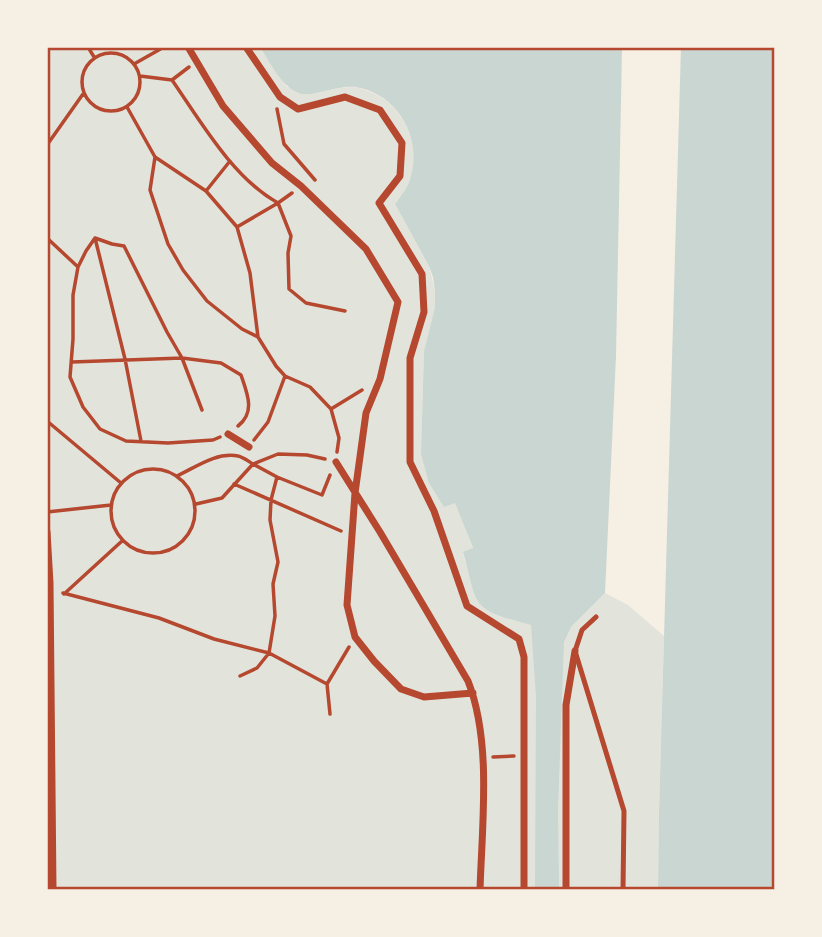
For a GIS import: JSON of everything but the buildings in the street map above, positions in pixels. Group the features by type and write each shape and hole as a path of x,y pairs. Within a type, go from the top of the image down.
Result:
{"street":[{"path":"188,47 223,106 272,163 301,186 366,249 398,302 380,379 366,413 355,493 346,605 355,637 374,662 401,689 424,697 473,694"},
{"path":"246,47 280,97 298,109 345,97 380,110 402,143 400,176 379,203 422,274 424,312 410,358 410,462 434,511 467,606 519,639 524,657 524,890"},
{"path":"228,434 248,447"},
{"path":"336,462 394,555 473,694 484,757 480,890"},
{"path":"47,532 50,583 52,890"},
{"path":"566,890 566,705 575,651 582,630 596,617"},
{"path":"575,651 624,811 623,890"}],"path":[{"path":"88,47 94,57"},
{"path":"134,64 164,47"},
{"path":"116,52 134,64 140,76 138,93 127,107 115,111 102,110 91,104 83,94 82,74 94,57 116,52"},
{"path":"140,76 172,80 196,63"},
{"path":"172,80 230,161 262,195 278,203 290,236 289,289 306,303 345,311"},
{"path":"47,145 83,94"},
{"path":"280,97 276,110 284,144 320,188"},
{"path":"127,107 155,157 206,191 237,227 250,273 258,337 285,376 310,387 331,409 339,438 336,462 322,495 277,477 240,456 209,459 177,476"},
{"path":"155,157 150,190 168,244 183,270 207,301 242,329 258,337"},
{"path":"206,191 230,161"},
{"path":"237,227 313,179"},
{"path":"47,238 78,268"},
{"path":"72,362 182,358 221,363 241,375 249,409 244,421 228,434 213,440 168,443 125,441 100,429 83,408 70,377 73,295 78,268 95,238"},
{"path":"95,238 124,246 182,358 202,410"},
{"path":"95,238 125,359 141,442"},
{"path":"248,447 268,422 285,376"},
{"path":"331,409 380,379"},
{"path":"47,421 121,483"},
{"path":"195,505 222,498 253,464 278,454 307,455 336,462"},
{"path":"148,469 163,470 177,476 189,489 195,505 193,526 181,544 162,553 141,552 123,541 113,524 111,505 121,483 133,474 148,469"},
{"path":"240,676 257,668 269,653 275,616 273,584 278,562 270,520 271,500 277,477"},
{"path":"234,484 351,535"},
{"path":"47,512 111,505"},
{"path":"64,594 123,541"},
{"path":"50,583 64,594 159,618 214,639 269,653 327,684"},
{"path":"330,714 327,684 355,637"},
{"path":"484,757 524,756"}],"shaded area":[{"path":"47,47 260,47 287,87 326,90 358,88 385,100 403,120 413,147 414,161 411,180 395,204 429,266 435,291 435,307 424,351 421,454 455,502 473,549 463,553 477,601 486,609 571,627 605,593 628,605 664,636 658,890 47,890"},
{"path":"260,47 622,47 616,356 605,593 571,627 564,642 558,809 559,890 535,890 536,696 531,625 494,614 477,600 463,552 473,548 455,503 444,507 429,483 421,454 424,351 435,307 435,291 429,266 395,204 411,176 413,146 409,132 394,108 370,91 348,87 308,94 295,91 278,75"},
{"path":"681,47 775,47 775,890 658,890"}]}
